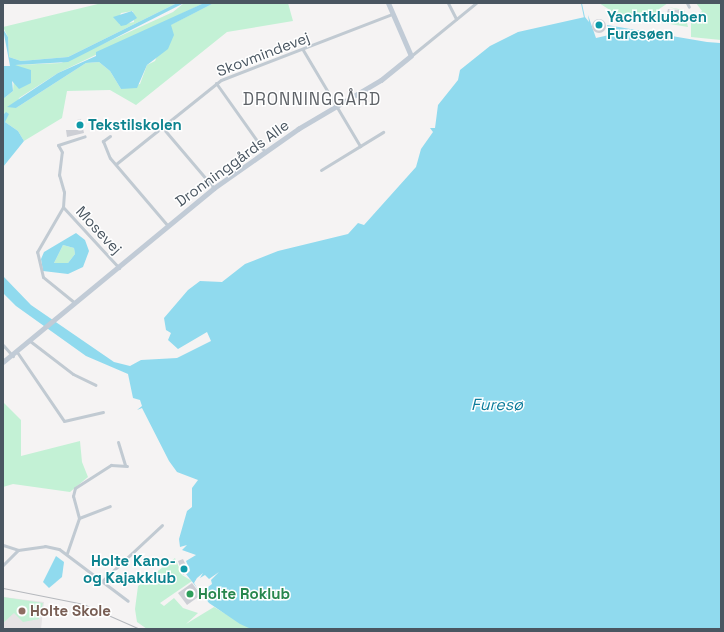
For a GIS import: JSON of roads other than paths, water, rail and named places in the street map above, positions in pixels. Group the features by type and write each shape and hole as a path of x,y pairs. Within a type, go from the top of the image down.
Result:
{"street":[{"path":"388,3 410,56"},
{"path":"448,3 456,19"},
{"name":"Dronninggårds Alle","path":"3,362 18,352 214,188 265,152 381,80 476,3"},
{"name":"Skovmindevej","path":"116,164 216,82 303,50 392,14"},
{"path":"303,50 360,146"},
{"path":"216,82 265,152"},
{"path":"162,127 214,188"},
{"path":"321,170 383,132"},
{"path":"76,304 43,277 37,264 39,243 63,207 64,192 59,175 62,152 58,146 85,136"},
{"path":"110,136 103,141 116,164 168,226"},
{"name":"Mosevej","path":"63,207 119,268"},
{"path":"30,341 73,374 96,385"},
{"path":"3,345 13,356"},
{"path":"18,352 64,421 103,412"},
{"path":"67,553 79,518 73,496 77,485 111,465 126,465 118,442"},
{"path":"79,518 110,506"},
{"path":"102,581 162,525"},
{"path":"3,545 18,550 46,546 67,553 128,601"},
{"path":"3,565 18,550"}],"water":[{"path":"177,3 184,3 68,62 15,65 31,70 31,83 19,89 12,81 13,91 3,99 3,66 10,66 3,29 8,37 9,57 21,61 68,57"},
{"path":"204,3 214,3 171,25 174,35 168,49 147,65 137,88 121,89 110,71 99,62 86,63 16,108 7,107 58,73 96,56 96,52"},
{"path":"132,11 137,18 126,25 121,26 113,17"},
{"name":"Furesø","path":"588,15 596,38 609,35 607,25 707,42 720,43 721,40 721,629 251,629 240,624 209,603 186,574 190,571 186,561 196,555 182,550 187,545 180,547 179,539 187,511 192,507 192,488 198,480 177,472 169,461 142,408 137,410 142,406 140,400 133,398 128,374 86,356 16,306 3,293 3,276 31,305 114,362 130,366 141,360 177,358 211,341 207,332 178,349 168,340 171,333 166,330 164,318 188,290 200,281 222,282 245,264 278,251 348,234 358,223 364,225 416,167 421,149 433,132 430,128 435,128 438,105 458,80 460,70 490,46 518,32 585,17 589,22"},
{"path":"6,112 9,114 5,122 18,131 24,141 3,167 3,115"},
{"path":"76,233 85,240 89,251 83,267 68,274 43,271 41,259 44,252","holes":["63,245 74,248 75,254 68,263 54,263"]},
{"path":"56,556 64,562 62,577 49,588 43,582"}],"waterway":[{"path":"581,3 584,17"}],"tram line":[{"path":"3,588 83,604 140,629"}],"place":[{"name":"Yachtklubben Furesøen","path":"599,25"},
{"name":"Tekstilskolen","path":"80,125"},
{"name":"Holte Kano- og Kajakklub","path":"184,569"},
{"name":"Holte Roklub","path":"190,594"},
{"name":"Holte Skole","path":"22,611"}],"district":[{"name":"DRONNINGGÅRD","path":"312,100"}]}
